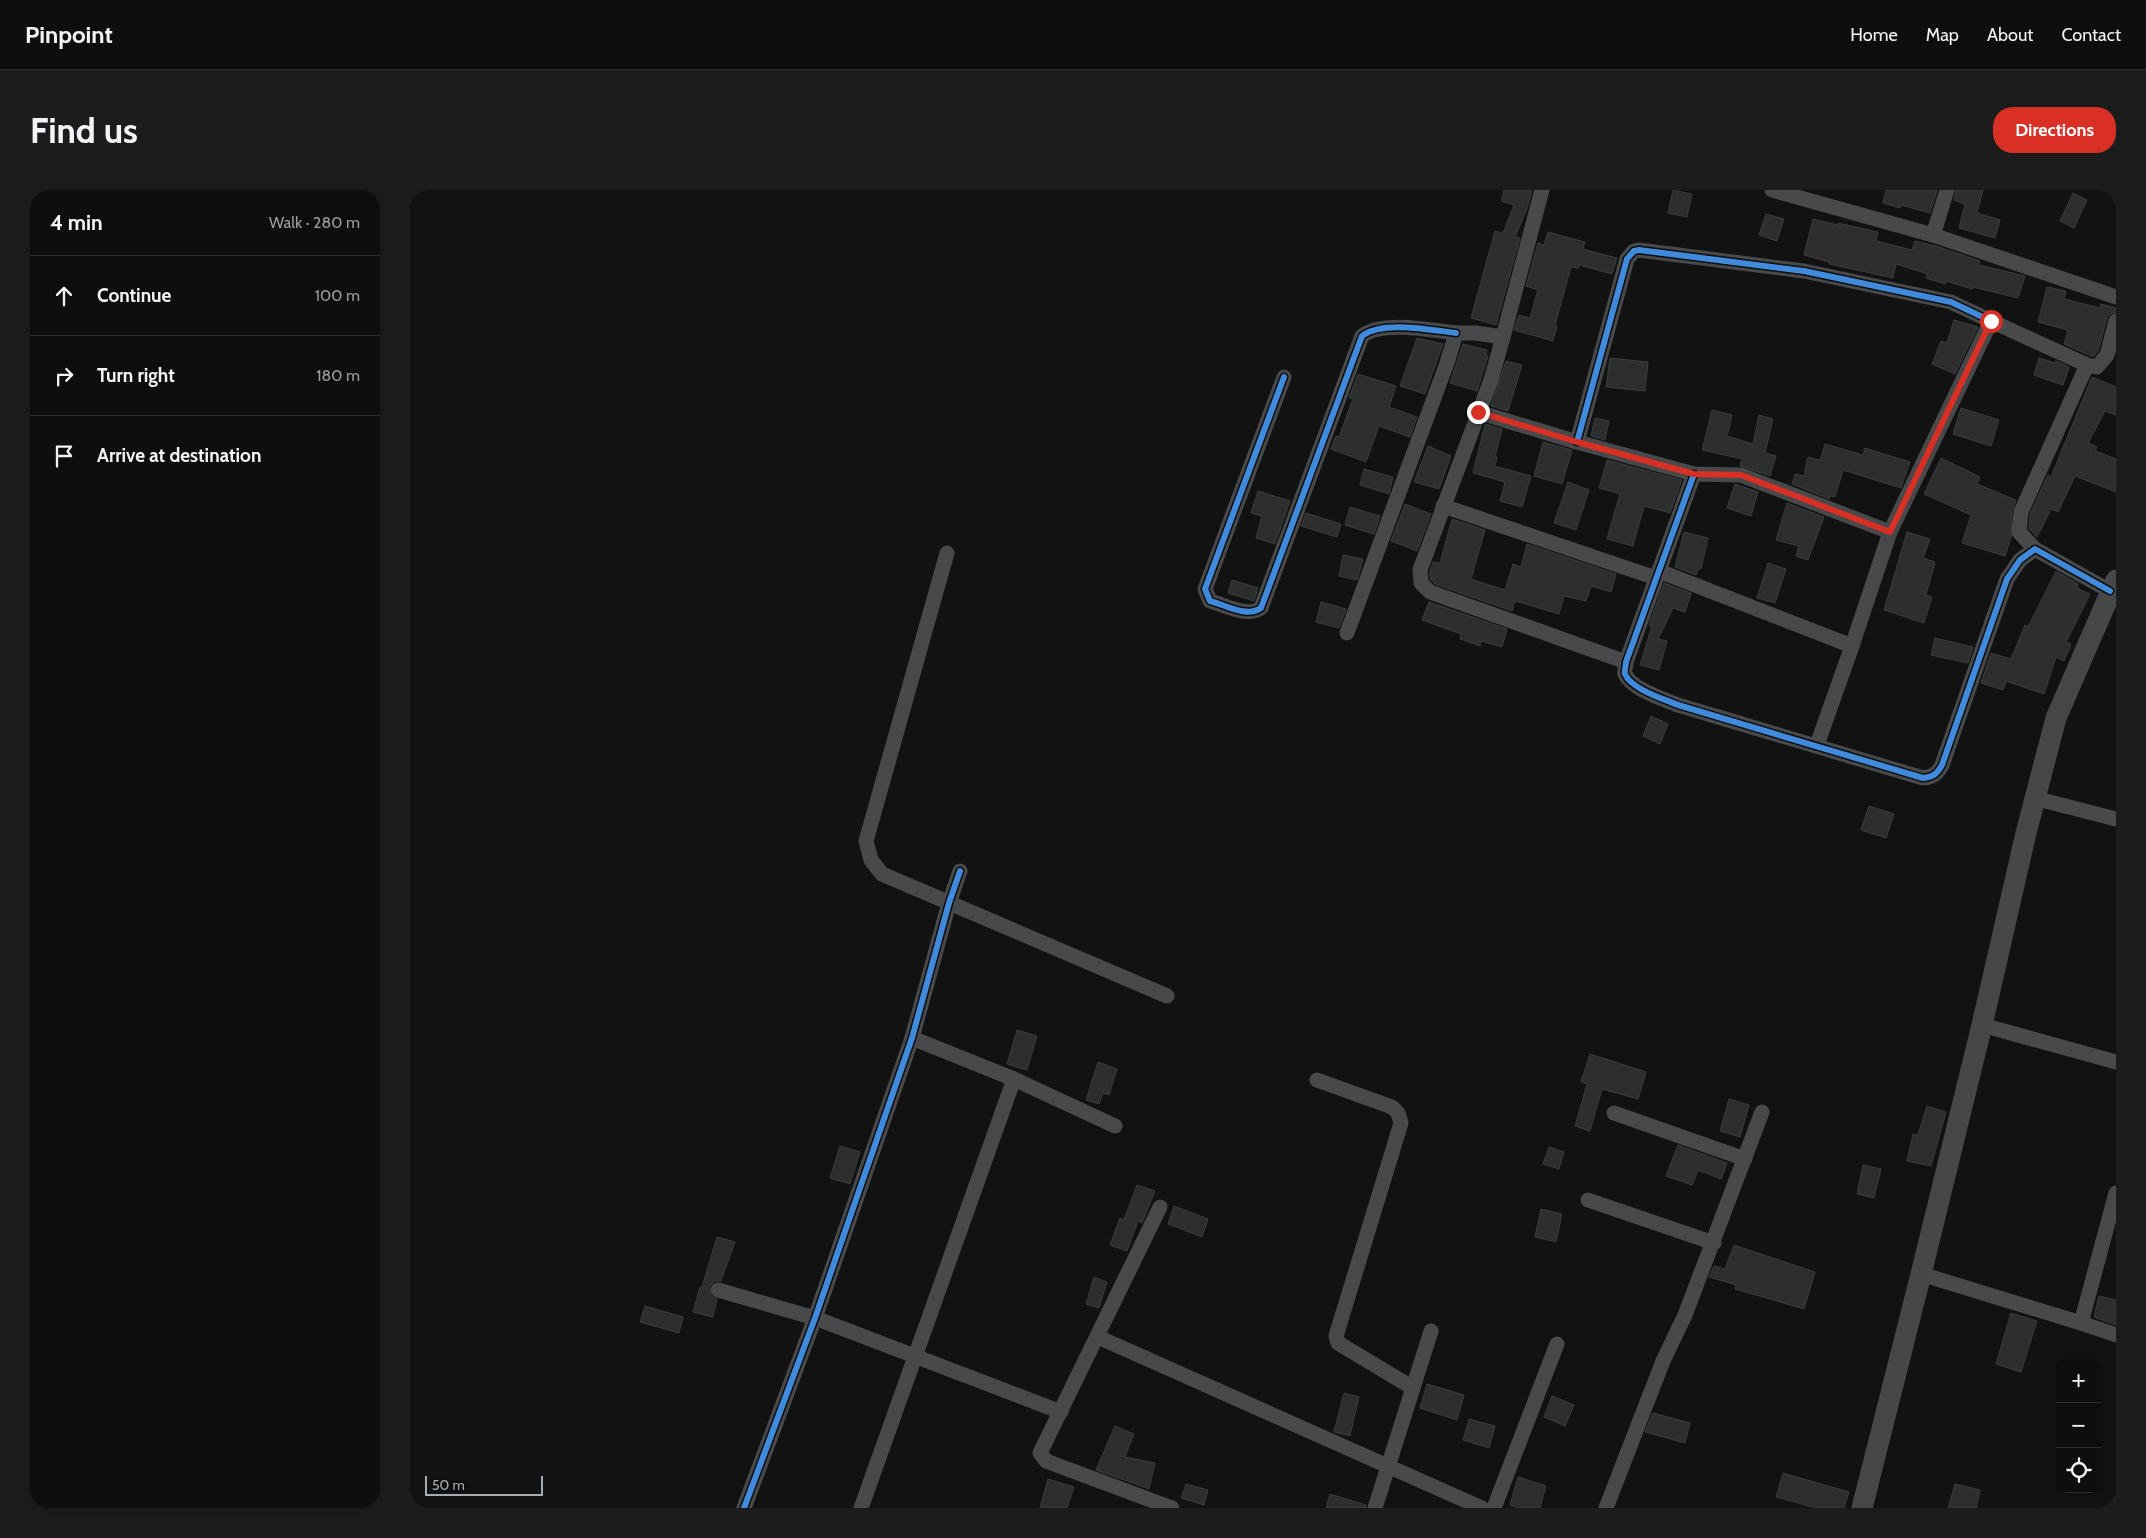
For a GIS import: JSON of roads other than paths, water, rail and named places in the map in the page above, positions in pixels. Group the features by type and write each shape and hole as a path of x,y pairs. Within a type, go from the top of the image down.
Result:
{"main road":[{"path":"1862,1508 1982,1025 2034,798 2056,718 2113,585"}],"street":[{"path":"1542,190 1503,337 1478,412 1420,570 1421,583 1430,592 1626,662"},
{"path":"1772,190 1933,236 2116,296"},
{"path":"1933,236 1947,190"},
{"path":"1577,442 1627,259 1634,251 1638,250 1804,271 1950,302 2087,365 2097,367 2107,355 2116,321"},
{"path":"1817,745 1890,532 1991,321"},
{"path":"1284,376 1204,589 1210,600 1248,612 1255,612 1261,608 1362,336 1373,330 1415,328 1503,337"},
{"path":"1347,633 1447,363 1456,333"},
{"path":"2087,365 2021,512 2019,532 2035,549 2113,585"},
{"path":"1478,412 1577,442 1694,474 1741,475 1890,532"},
{"path":"1694,474 1626,662 1625,674 1631,683 1678,705 1923,778 1938,774 1942,765 2007,579 2020,560 2035,549"},
{"path":"1443,506 1658,574 1852,646"},
{"path":"947,553 866,840 870,860 882,874 1166,996"},
{"path":"2034,798 2116,819"},
{"path":"744,1508 815,1318 912,1038 949,903 960,871"},
{"path":"1982,1025 2116,1062"},
{"path":"912,1038 1014,1079 1115,1126"},
{"path":"861,1508 1014,1079"},
{"path":"1317,1080 1392,1107 1398,1113 1401,1123 1336,1336 1338,1343 1413,1388"},
{"path":"1606,1508 1663,1361 1686,1315 1762,1112"},
{"path":"1614,1113 1746,1159"},
{"path":"2081,1323 2116,1192"},
{"path":"1588,1200 1714,1243"},
{"path":"1160,1207 1061,1412 1040,1449 1040,1453 1046,1461 1172,1508"},
{"path":"1921,1274 2116,1335"},
{"path":"718,1290 815,1318 1061,1412"},
{"path":"1375,1508 1431,1331"},
{"path":"1098,1336 1482,1508"},
{"path":"1494,1508 1557,1344"}]}
